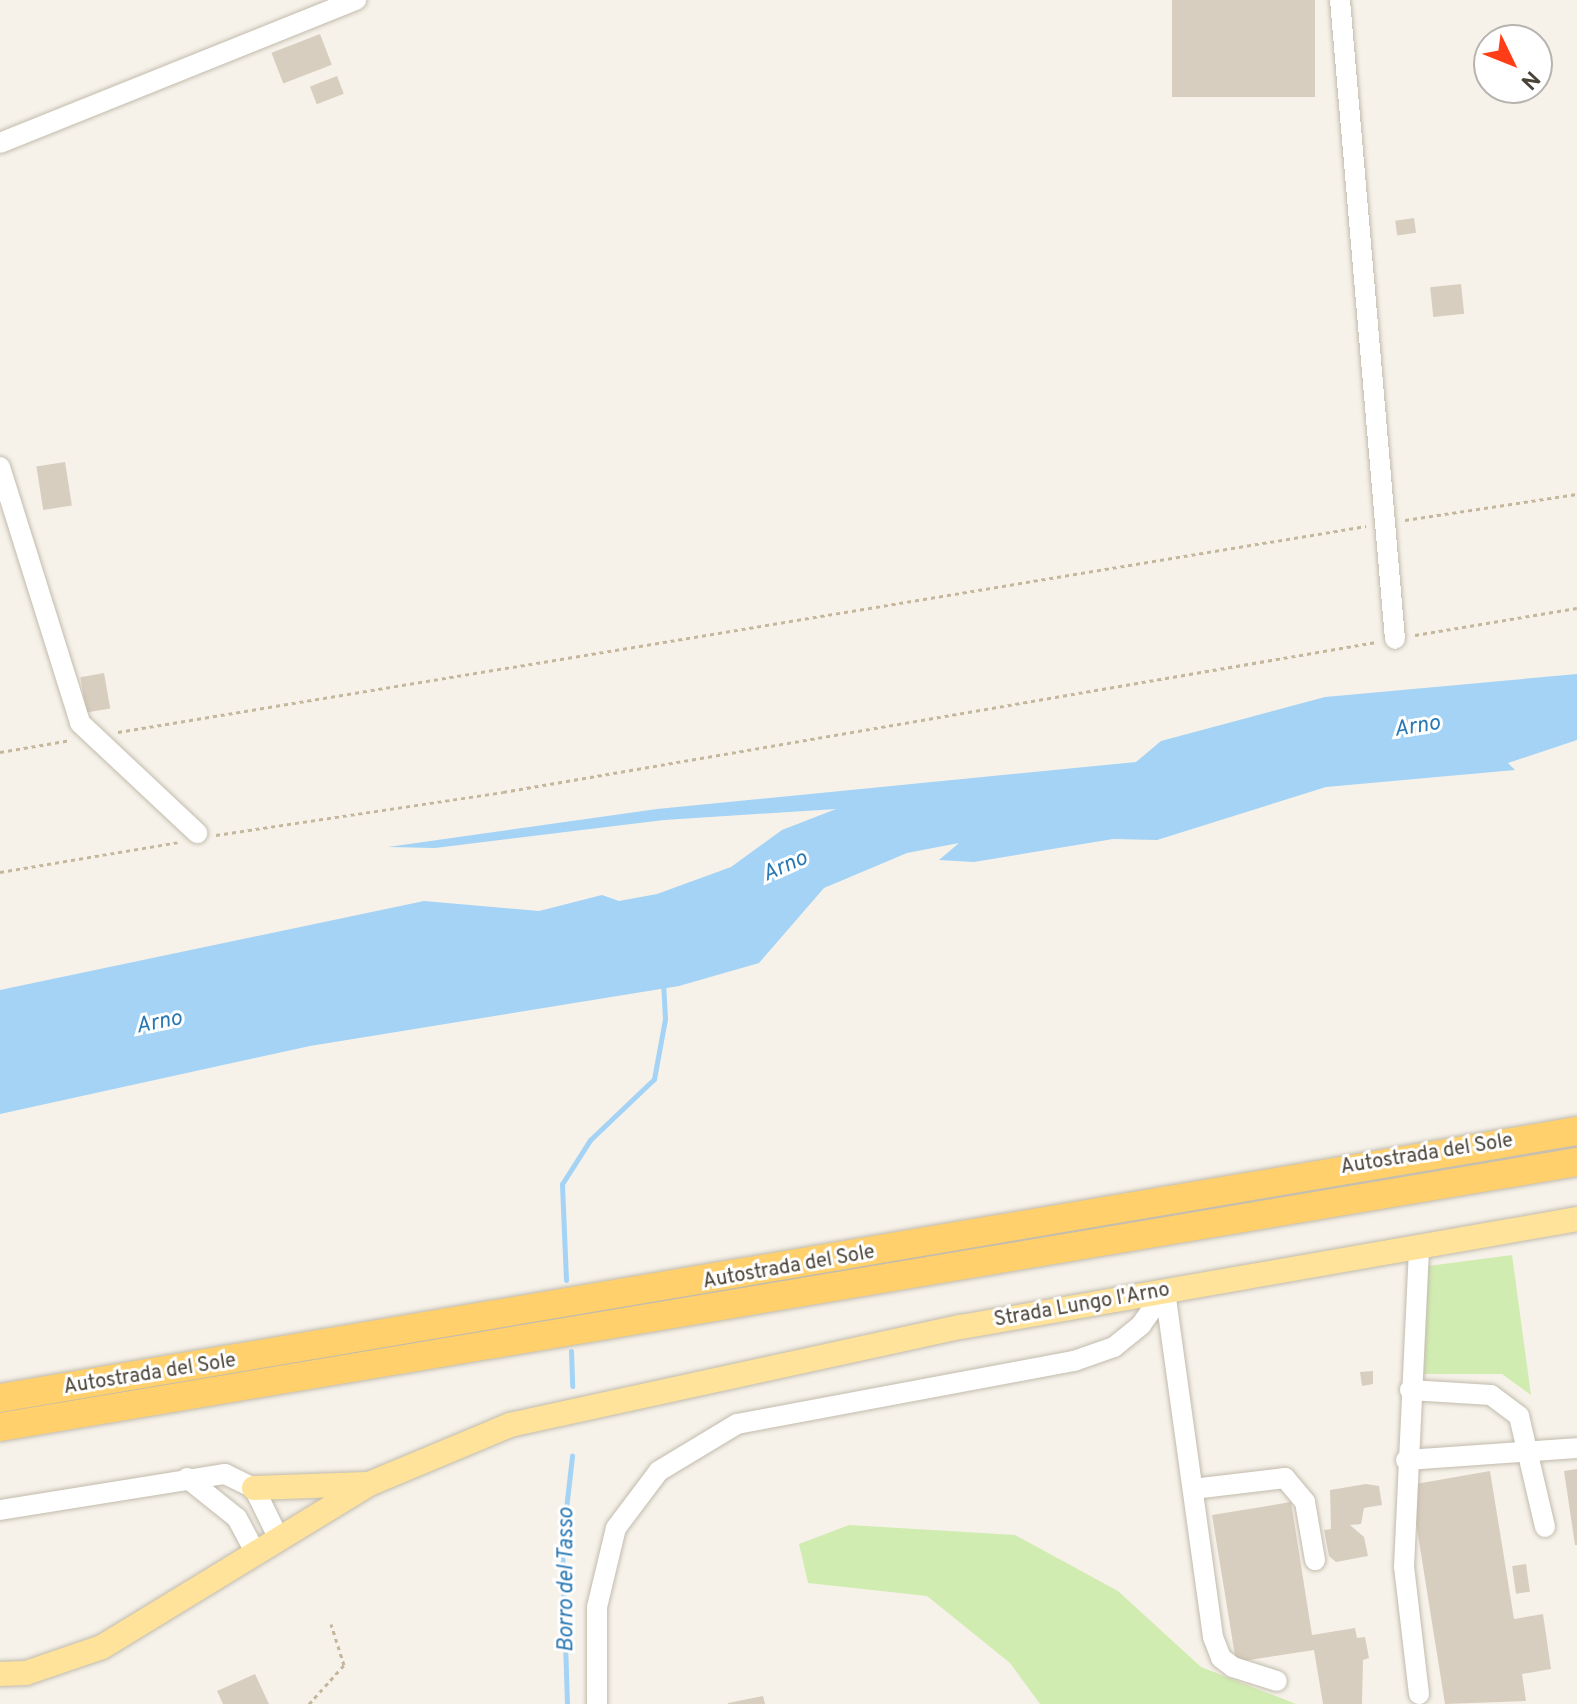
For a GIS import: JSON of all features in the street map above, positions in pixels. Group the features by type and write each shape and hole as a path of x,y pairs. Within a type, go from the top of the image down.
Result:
{"highway":[{"name":"Autostrada del Sole","path":"0,1398 1577,1131"},
{"name":"Autostrada del Sole","path":"0,1427 1577,1162"}],"main road":[{"name":"Strada Lungo l'Arno","path":"369,1484 510,1425 590,1407 1165,1291 1577,1219"},
{"path":"254,1488 369,1484"},
{"path":"0,1674 39,1669 141,1626 369,1484"}],"street":[{"path":"0,143 356,0"},
{"path":"1340,0 1395,639"},
{"path":"0,467 68,699 95,736 197,833"},
{"path":"1419,1245 1406,1460 1404,1567 1419,1694"},
{"path":"1165,1291 1221,1658 1277,1681"},
{"path":"597,1704 597,1607 616,1528 659,1471 737,1424 1074,1361 1114,1347 1141,1325 1165,1291"},
{"path":"1410,1390 1491,1395 1519,1416 1525,1454 1545,1527"},
{"path":"1406,1460 1577,1448"},
{"path":"0,1510 225,1474 254,1488 279,1539"},
{"path":"187,1478 222,1502 256,1553"},
{"path":"1193,1489 1285,1478 1305,1502 1315,1560"}],"path":[{"path":"0,752 1577,494"},
{"path":"0,872 168,848 197,833 223,835 503,792 1577,608"},
{"path":"309,1704 344,1665 331,1624"}],"green space":[{"path":"1512,1255 1531,1395 1502,1374 1424,1374 1428,1266"},
{"path":"849,1525 1015,1535 1118,1591 1201,1667 1296,1704 1040,1704 1010,1663 927,1596 808,1583 799,1544"}],"water":[{"name":"Arno","path":"1577,674 1577,740 1508,763 1515,770 1326,787 1157,840 1113,839 974,862 939,860 959,843 907,853 824,888 759,963 679,986 310,1046 0,1114 0,990 424,901 539,911 602,895 619,901 657,894 731,867 782,830 836,809 664,820 435,848 388,847 657,809 1136,762 1161,741 1325,697"}],"building":[{"path":"1172,0 1315,0 1315,97 1172,97"},
{"path":"320,34 332,65 283,83 271,53"},
{"path":"337,76 344,94 317,104 310,86"},
{"path":"1414,218 1416,233 1397,235 1395,221"},
{"path":"1461,284 1464,314 1433,317 1430,287"},
{"path":"65,462 72,505 43,510 36,467"},
{"path":"104,673 110,708 87,713 80,677"},
{"path":"1373,1371 1373,1384 1362,1386 1360,1372"},
{"path":"1577,1469 1577,1545 1575,1545 1564,1471"},
{"path":"1490,1471 1514,1619 1543,1614 1551,1669 1522,1674 1526,1701 1445,1704 1410,1485"},
{"path":"1366,1484 1379,1486 1382,1505 1364,1508 1361,1524 1350,1525 1364,1537 1368,1556 1336,1562 1329,1556 1324,1530 1331,1529 1330,1490"},
{"path":"1291,1502 1312,1635 1355,1628 1357,1638 1365,1637 1369,1658 1363,1660 1362,1704 1323,1704 1314,1650 1236,1662 1212,1515"},
{"path":"1526,1564 1530,1592 1516,1594 1512,1566"},
{"path":"255,1674 269,1704 223,1704 217,1691"},
{"path":"763,1696 765,1704 728,1704 728,1703"}],"waterway":[{"name":"Borro del Tasso","path":"566,1280 562,1184 590,1140 654,1079 665,1019 663,982"},
{"name":"Borro del Tasso","path":"571,1351 572,1386"},
{"name":"Borro del Tasso","path":"567,1704 562,1544 572,1456"}]}
